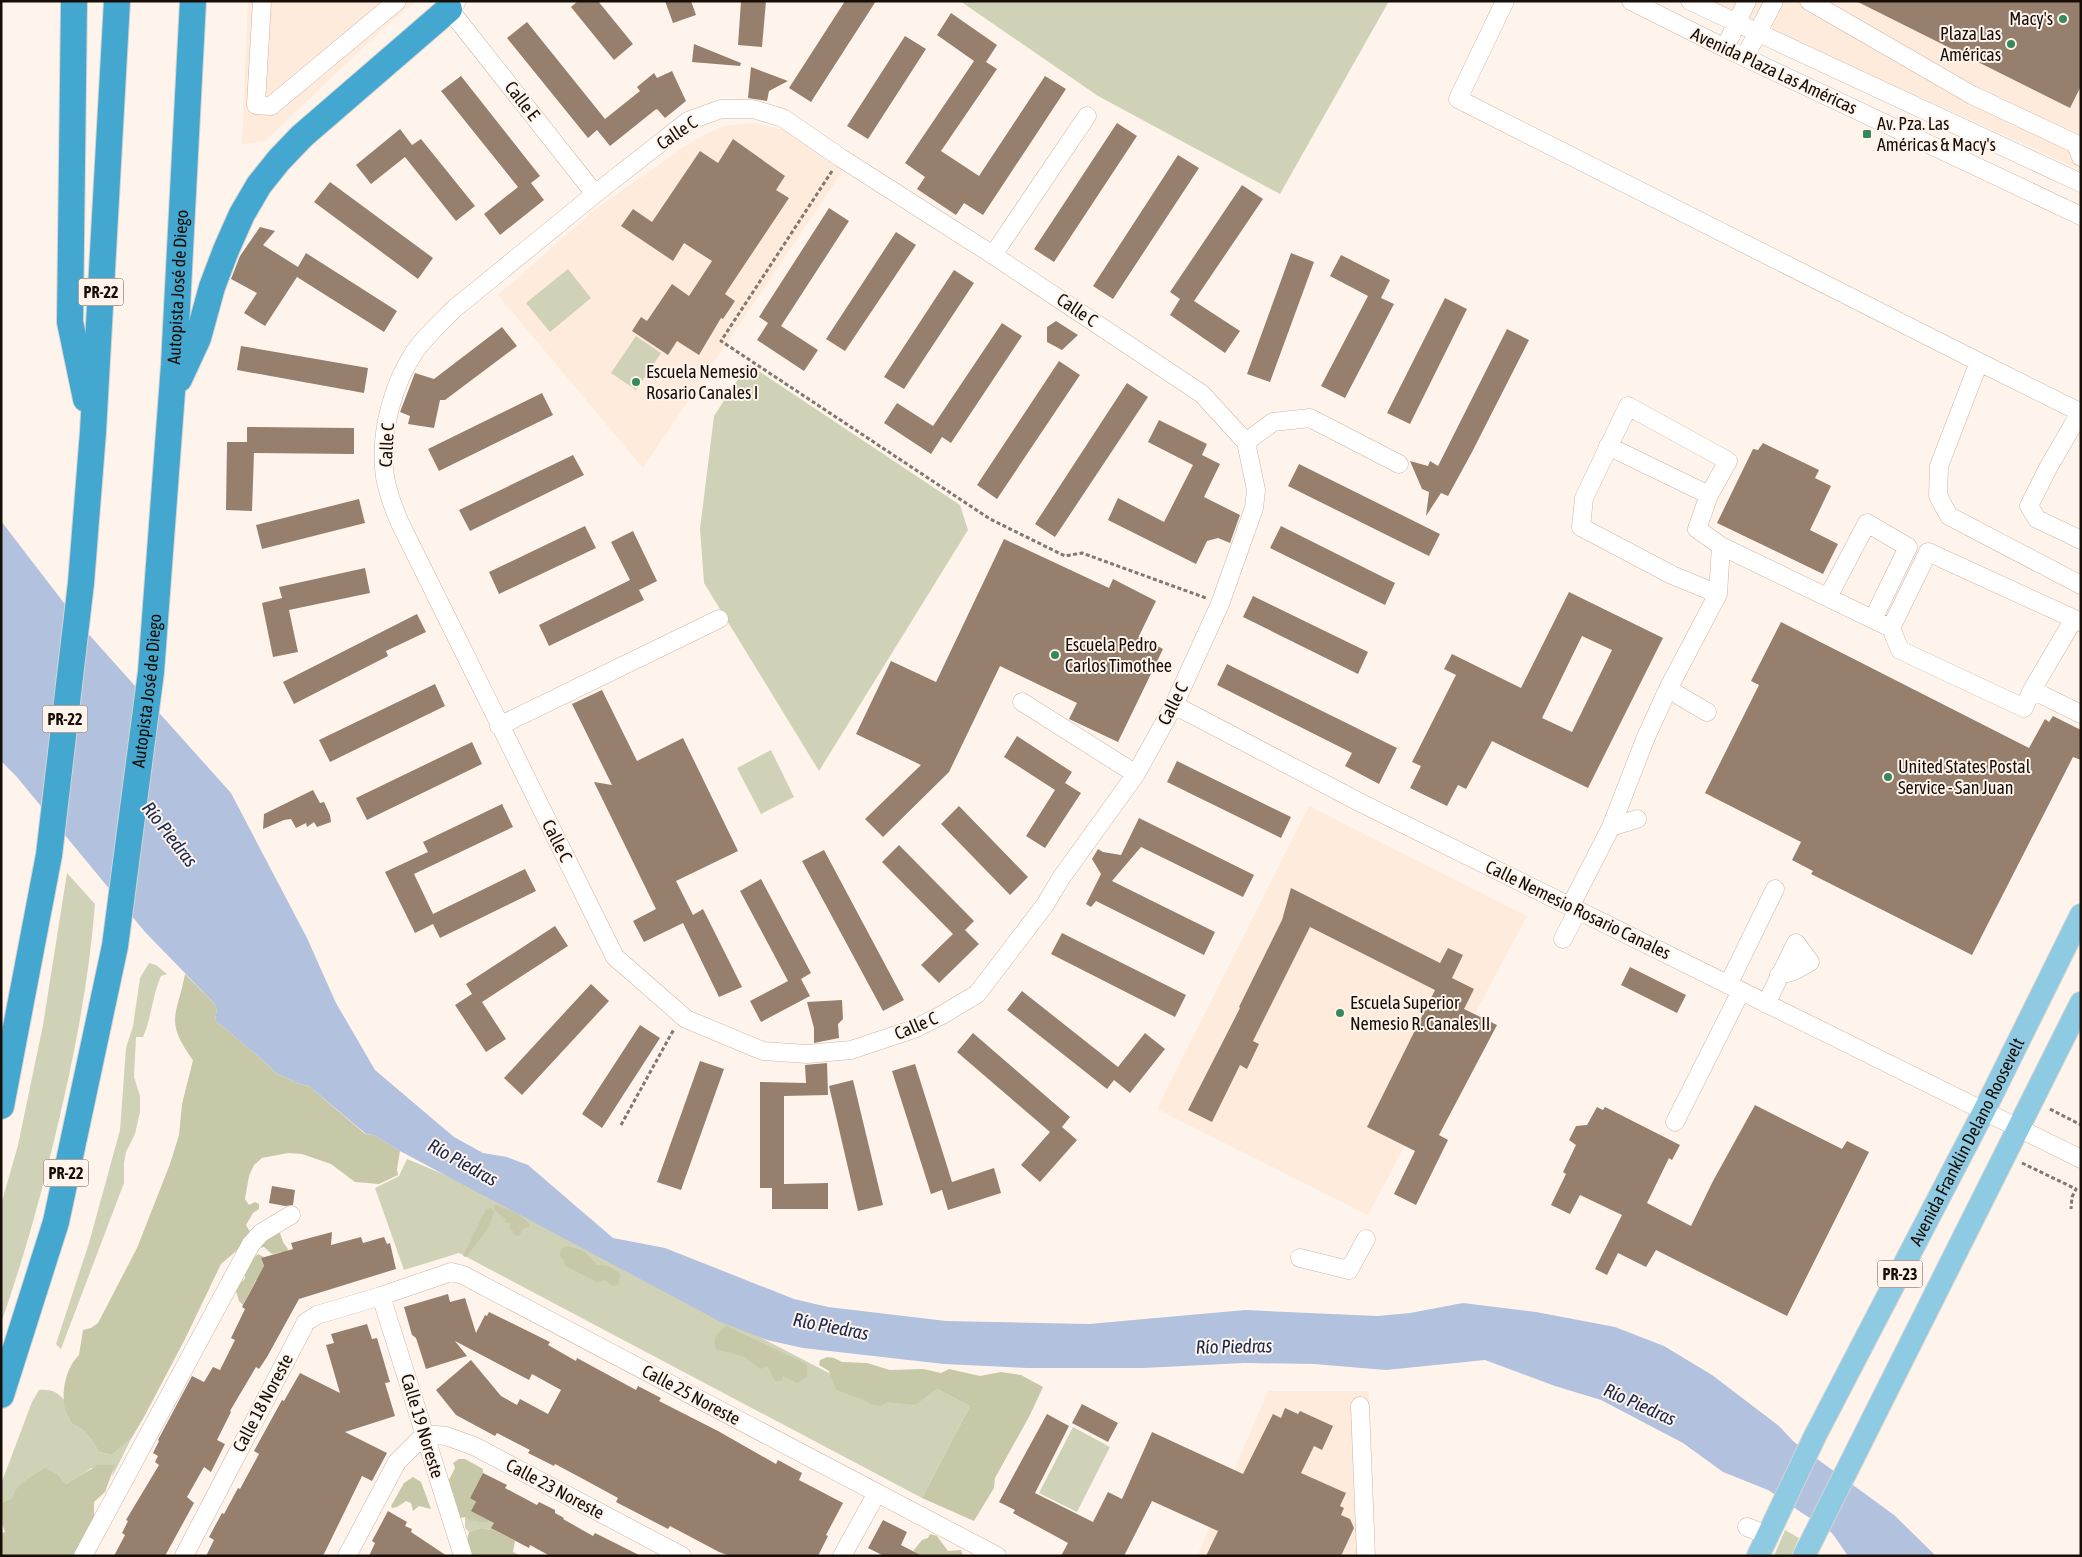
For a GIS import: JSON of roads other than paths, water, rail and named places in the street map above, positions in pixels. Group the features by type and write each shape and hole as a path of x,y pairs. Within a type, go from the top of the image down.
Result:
{"highway":[{"path":"74,1 70,322 92,432"},
{"name":"PR-22","path":"1,1106 49,855 81,583 92,432 117,1"},
{"name":"Autopista José de Diego","path":"1,1395 56,1222 115,946 150,672 172,393 193,1"},
{"path":"172,393 198,338 212,287 226,250 242,214 259,185 302,136 454,5"}],"main road":[{"name":"Avenida Franklin Delano Roosevelt","path":"1758,1556 1815,1436 1984,1111 2081,915"},
{"name":"PR-23","path":"1804,1556 2081,1003"}],"street":[{"path":"262,1 256,105 271,106 397,1"},
{"path":"1505,1 1458,99 2080,411 2029,506 2037,519 2081,540"},
{"name":"Avenida Plaza Las Américas","path":"1631,1 1725,48 2081,216"},
{"name":"Avenida Plaza Las Américas","path":"1690,1 1757,34 2081,182"},
{"path":"1725,48 1747,1"},
{"path":"1746,57 1774,1"},
{"path":"1809,1 1972,95 2079,145"},
{"name":"Calle E","path":"454,5 594,194"},
{"name":"Calle C","path":"721,108 753,109 783,118 841,158 993,254 1202,394 1246,442 1256,490 1254,508 1220,604 1174,705 1136,774 1061,878 1045,905 977,994 914,1029 851,1050 807,1054 763,1051 682,1015 615,957 499,726 398,517 384,470 387,420 400,381 415,352 454,309 594,194 688,121 721,108"},
{"path":"993,254 1087,116"},
{"path":"1979,362 1939,466 1938,496 1949,516 2081,585"},
{"path":"1718,594 1672,575 1581,527 1584,498 1628,406 1728,461 1709,495 1697,529 1721,546 1892,628 1900,650 2024,708 2032,690 2077,621 1928,552 1892,628"},
{"path":"1246,442 1273,422 1310,418 1399,464"},
{"path":"1608,446 1709,495"},
{"path":"1828,598 1867,523 1908,548 1873,619"},
{"path":"1563,939 1574,908 1611,827 1646,737 1668,689 1718,594 1721,546"},
{"path":"499,726 719,619"},
{"path":"1668,689 1708,712"},
{"path":"2032,690 2081,714"},
{"path":"1022,702 1136,774"},
{"name":"Calle Nemesio Rosario Canales","path":"1174,705 1363,804 2081,1159"},
{"path":"1611,827 1636,819"},
{"path":"1675,1122 1735,988 1775,889"},
{"path":"1766,1004 1779,975 1796,943 1810,962 1794,971 1779,975"},
{"path":"83,1556 251,1244 261,1233 291,1215"},
{"path":"1300,1258 1349,1270 1366,1239"},
{"name":"Calle 25 Noreste","path":"381,1296 451,1272 457,1273 997,1556"},
{"name":"Calle 19 Noreste","path":"381,1296 463,1556"},
{"name":"Calle 18 Noreste","path":"184,1556 306,1322 317,1315 381,1296"},
{"path":"1360,1406 1366,1556"},
{"path":"347,1556 397,1462 425,1434"},
{"name":"Calle 23 Noreste","path":"425,1434 446,1436 474,1446 682,1556"},
{"path":"842,1556 876,1493"},
{"path":"1747,1527 1773,1526"}],"water":[{"name":"Río Piedras","path":"1,521 84,629 231,793 307,938 336,1003 375,1070 454,1137 483,1153 507,1157 528,1165 613,1238 665,1248 794,1299 828,1307 946,1321 1089,1324 1245,1310 1377,1316 1410,1313 1463,1303 1536,1312 1615,1327 1664,1346 1712,1375 1779,1426 1794,1442 1894,1515 1936,1556 1848,1556 1832,1533 1768,1490 1723,1472 1683,1443 1601,1400 1555,1386 1485,1360 1386,1370 1314,1364 1244,1363 1143,1368 1028,1368 944,1364 803,1348 767,1340 721,1322 400,1151 374,1135 366,1134 309,1086 276,1073 215,1020 217,1009 214,1003 145,932 16,776 1,761"}],"place":[{"name":"Macy's","path":"2063,19"},
{"name":"Plaza Las Américas","path":"2011,44"},
{"name":"Av. Pza. Las Américas & Macy's","path":"1867,134"},
{"name":"Escuela Nemesio Rosario Canales I","path":"636,382"},
{"name":"Escuela Pedro Carlos Timothee","path":"1055,655"},
{"name":"United States Postal Service - San Juan","path":"1888,777"},
{"name":"Escuela Superior Nemesio R. Canales II","path":"1340,1013"}]}
